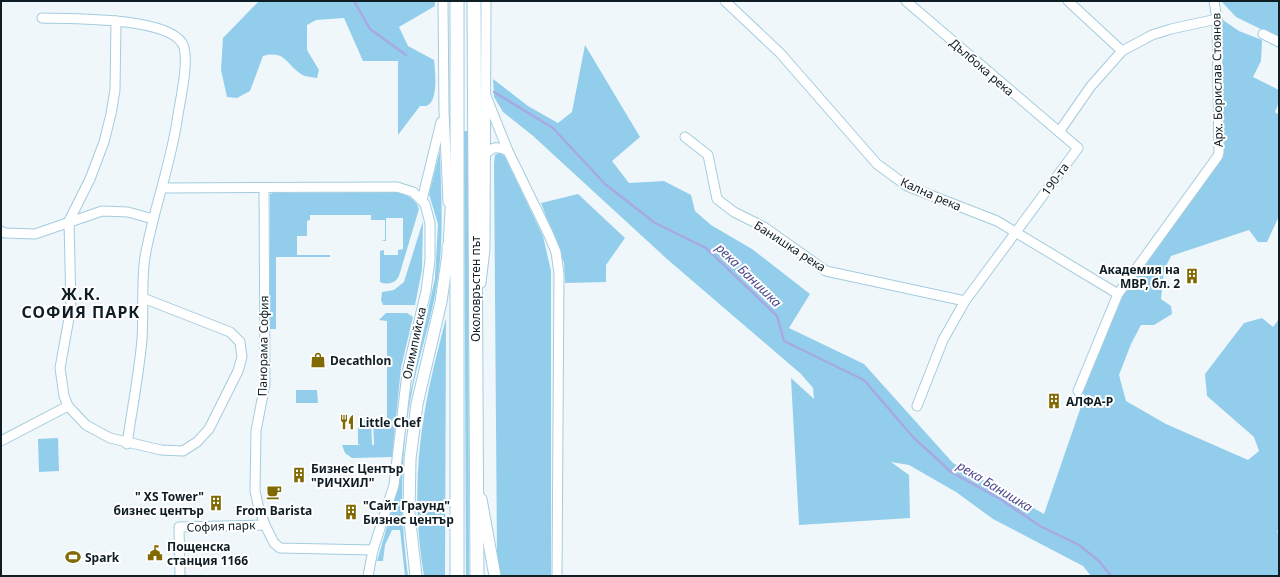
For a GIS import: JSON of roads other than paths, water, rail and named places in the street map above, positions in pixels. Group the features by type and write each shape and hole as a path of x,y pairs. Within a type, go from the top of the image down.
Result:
{"highway":[{"name":"Околовръстен път","path":"457,1 459,105 457,576"},
{"name":"Околовръстен път","path":"474,1 475,329 478,576"},
{"path":"448,247 457,402"}],"main road":[{"path":"415,573 409,489 411,446 417,404 441,302 448,247 459,105"},
{"path":"477,469 484,522 495,576"}],"street":[{"path":"443,1 444,111 449,230"},
{"path":"475,329 485,249 486,1"},
{"name":"Кална река","path":"725,1 780,53 811,86 876,164 914,189 997,221 1118,294"},
{"name":"Дълбока река","path":"906,1 1058,132"},
{"path":"1068,1 1122,51"},
{"name":"Арх. Борислав Стоянов","path":"1079,387 1118,294 1220,152 1217,19 1214,1"},
{"path":"42,18 116,21 150,26 174,36 182,43 185,51 175,134 163,188 153,219 145,258 142,339 127,444"},
{"path":"1058,132 1091,86 1122,51 1152,35 1171,28 1217,19"},
{"path":"116,21 115,90 111,114 104,142 90,179 69,221 71,307 60,368 64,396 68,406 86,425 110,438 127,444 161,450 183,451 197,442 208,430 238,371 242,357 240,342 230,332 143,298"},
{"path":"1263,34 1279,42"},
{"path":"486,96 508,151 556,252 559,274 557,576"},
{"path":"163,188 397,187 413,192 422,200 444,111"},
{"name":"190-та","path":"917,406 944,340 965,301 1078,148 1058,132"},
{"name":"Банишка река","path":"685,137 708,155 717,199 734,212 764,227 826,271 965,301"},
{"path":"485,156 490,149 496,147 508,151"},
{"name":"Панорама София","path":"264,188 265,384 256,431 255,451 255,491 259,509 265,525 277,546 284,549 373,550"},
{"name":"Олимпийска","path":"368,576 373,550 394,485 407,373 428,276 430,223 428,211 422,200"},
{"path":"1,231 5,233 35,234 69,221 102,211 128,212 153,219"},
{"path":"1,441 68,406"},
{"name":"София парк","path":"180,576 179,527 265,525"}],"waterway":[{"name":"река Банишка","path":"354,1 370,29 406,55"},
{"name":"река Банишка","path":"494,92 553,128 605,184 655,223 706,248 777,316 784,341 864,380 913,437 951,472 1000,499 1040,526 1079,545 1099,561 1111,576"}],"place":[{"name":"Академия на МВР, бл. 2","path":"1192,276"},
{"name":"Decathlon","path":"318,360"},
{"name":"АЛФА-Р","path":"1054,401"},
{"name":"Little Chef","path":"347,422"},
{"name":"Бизнес Център \"РИЧХИЛ\"","path":"299,475"},
{"name":"From Barista","path":"274,492"},
{"name":"\" XS Tower\" бизнес център","path":"216,503"},
{"name":"\"Сайт Граунд\" Бизнес център","path":"351,512"},
{"name":"Пощенска станция 1166","path":"155,553"},
{"name":"Spark","path":"73,557"}],"district":[{"name":"Ж.К. СОФИЯ ПАРК","path":"81,303"}]}
